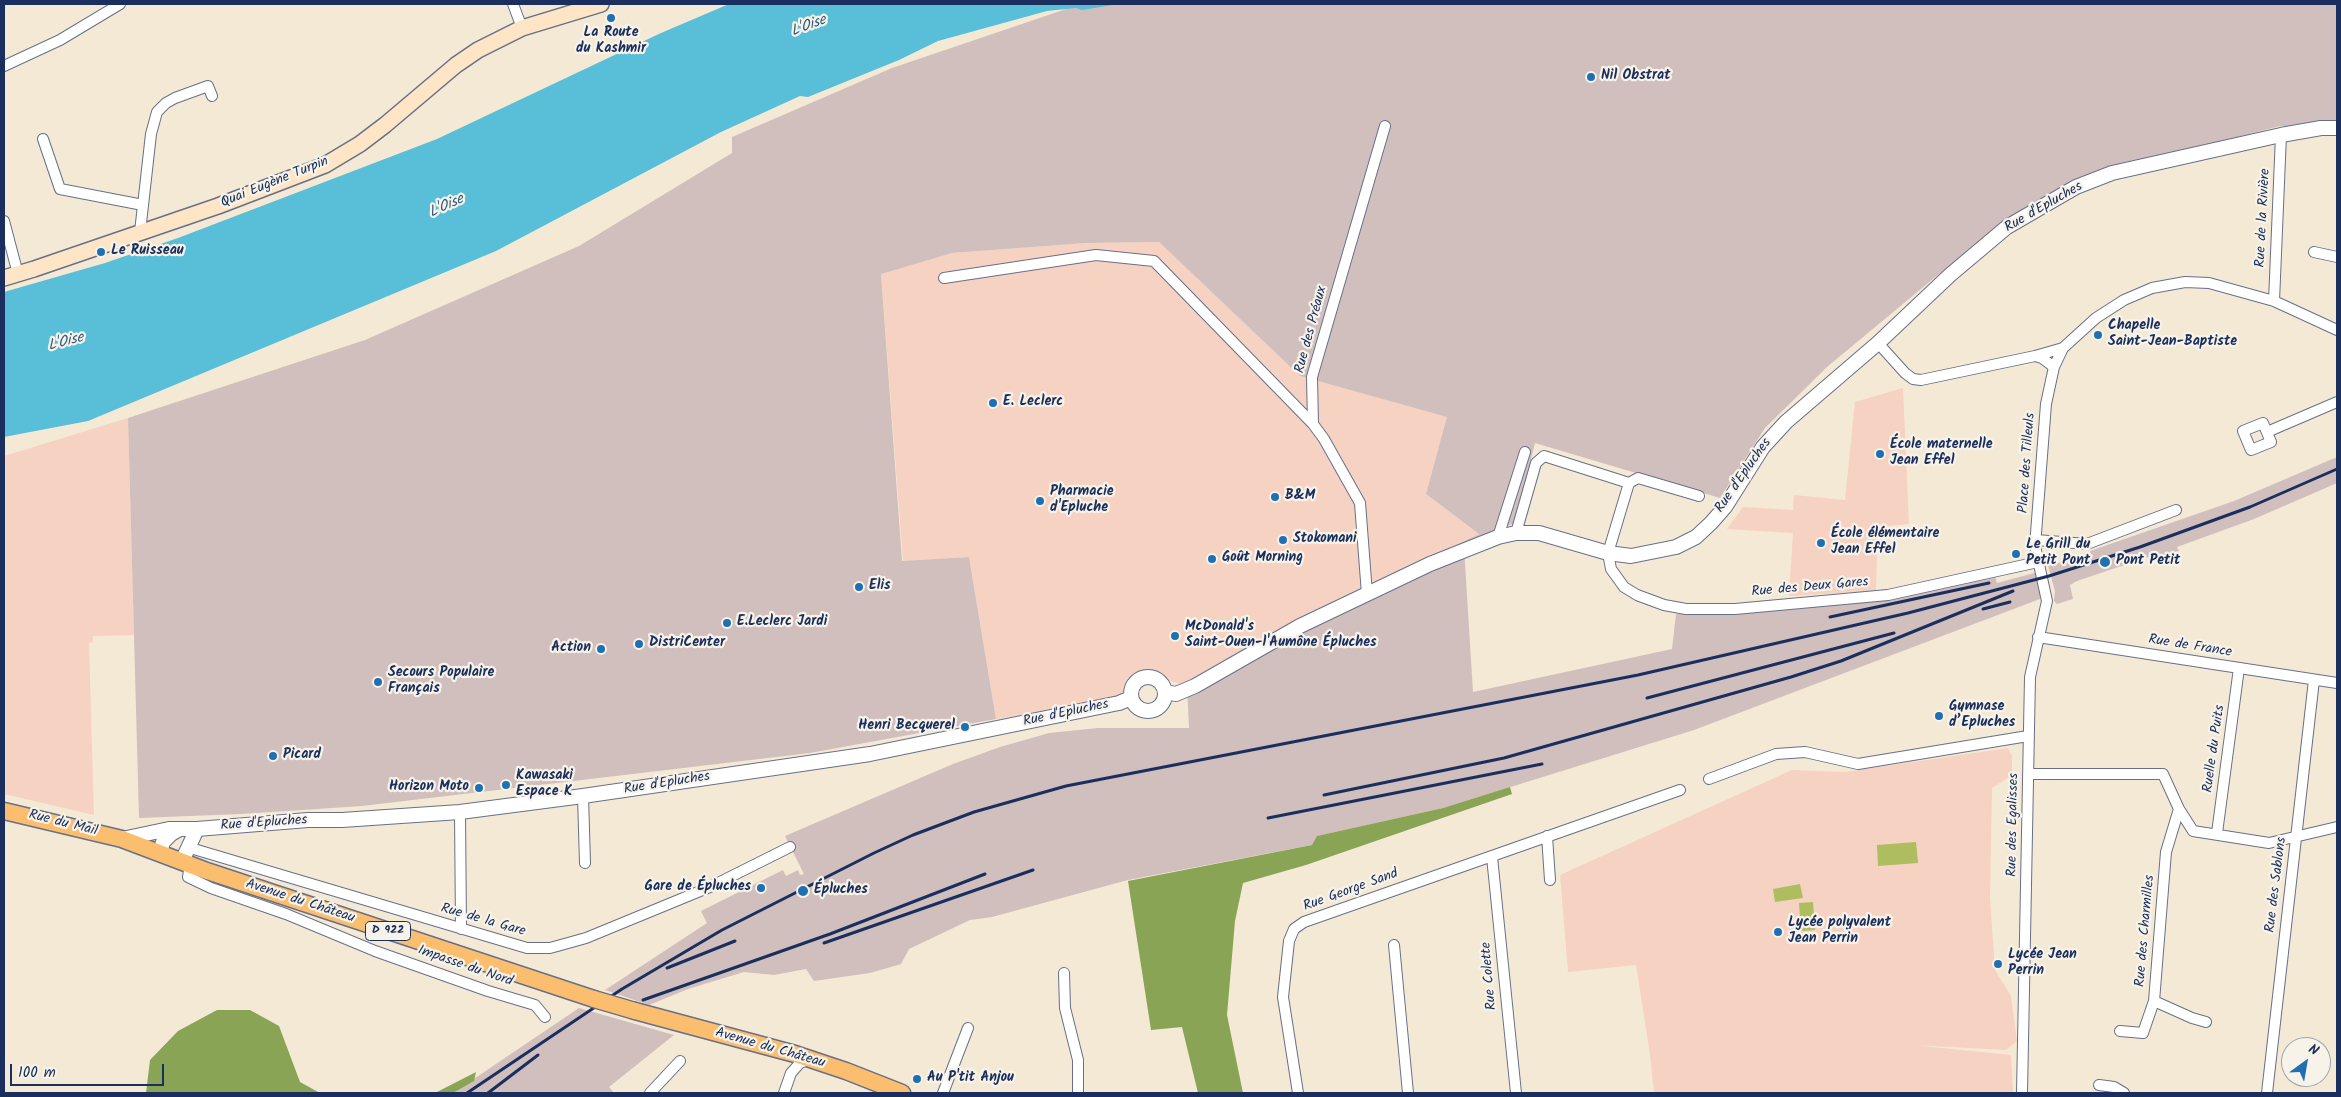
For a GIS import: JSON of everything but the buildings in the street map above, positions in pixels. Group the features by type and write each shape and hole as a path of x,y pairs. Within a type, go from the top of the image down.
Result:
{"main road":[{"name":"Quai Eugène Turpin","path":"11,276 218,206 325,165 360,144 385,125 456,65 502,37 522,28 601,4"},
{"name":"Rue du Mail","path":"4,811 122,839"},
{"name":"Avenue du Château","path":"122,839 160,853 187,858 594,999 810,1059 902,1093"}],"street":[{"path":"4,66 60,40 121,4"},
{"path":"513,4 522,28"},
{"path":"140,232 151,134 157,112 166,103 175,98 208,86 212,96"},
{"name":"Rue des Préaux","path":"1313,424 1312,376 1315,363 1385,126"},
{"name":"Rue d'Epluches","path":"1165,692 1176,694 1195,686 1300,626 1438,560 1498,537 1516,533 1539,533 1608,553 1631,556 1667,550 1696,537 1725,507 1773,435 1878,343 1950,274 2007,227 2076,187 2112,173 2281,135 2337,128"},
{"name":"Rue de la Rivière","path":"2274,302 2281,135"},
{"path":"43,139 60,189 143,204"},
{"path":"4,221 11,276"},
{"path":"2314,252 2337,257"},
{"path":"944,278 1096,255 1154,261 1313,424 1324,439 1360,503 1367,594"},
{"path":"1878,343 1905,373 1912,379 1921,380 2035,356 2063,348 2096,318 2124,300 2152,288 2185,282 2209,283 2274,302 2337,330"},
{"name":"Place des Tilleuls","path":"2038,562 2036,540 2046,404 2054,367 2063,348"},
{"path":"2035,356 2042,358 2054,367"},
{"path":"2267,432 2337,402"},
{"path":"1498,537 1525,452"},
{"path":"1516,533 1536,463 1544,456 1629,483"},
{"path":"1608,553 1629,483 1638,478 1699,496"},
{"path":"2036,540 2087,544 2176,510"},
{"name":"Rue des Deux Gares","path":"1608,553 1611,568 1624,587 1637,595 1664,605 1686,609 1735,609 1888,595 2038,562"},
{"name":"Rue des Egalisses","path":"2022,1093 2030,668 2047,601 2038,562"},
{"name":"Rue de France","path":"2038,637 2337,683"},
{"name":"Ruelle du Puits","path":"2217,833 2239,668"},
{"path":"1145,677 1156,679 1164,687 1165,692 1165,698 1159,708 1148,712 1137,708 1131,698 1132,686 1135,682 1145,677"},
{"name":"Rue des Sablons","path":"2267,1093 2314,680"},
{"name":"Rue d'Epluches","path":"122,839 169,828 197,829 460,812 583,796 870,754 1119,703 1131,698"},
{"path":"1709,779 1776,754 1805,752 1858,764 2028,736"},
{"path":"2028,774 2163,774 2179,809 2193,831 2217,833 2269,843 2337,827"},
{"name":"Rue George Sand","path":"1298,1093 1283,997 1289,941 1294,929 1304,922 1680,790"},
{"path":"583,796 585,863"},
{"name":"Rue des Charmilles","path":"2120,1031 2142,1033 2154,1001 2166,852 2179,809"},
{"path":"460,812 461,929"},
{"path":"160,853 167,838 181,829"},
{"path":"187,858 197,829"},
{"path":"1547,836 1550,880"},
{"name":"Rue de la Gare","path":"187,858 527,948 550,948 586,938 710,887 790,847"},
{"name":"Rue Colette","path":"1492,857 1516,1093"},
{"name":"Impasse du Nord","path":"187,858 188,877 211,888 286,914 375,951 488,991 535,1005 545,1017"},
{"path":"1394,945 1408,1093"},
{"path":"1064,973 1065,1008 1078,1060 1078,1093"},
{"path":"2154,1001 2192,1018 2206,1022"},
{"path":"943,1093 968,1028"},
{"path":"783,1051 788,1059 790,1073 784,1093"},
{"path":"790,1073 800,1063 810,1059"},
{"path":"650,1093 680,1061"},
{"path":"2099,1085 2114,1087 2124,1093"}],"shaded area":[{"path":"1095,4 2337,4 2337,126 2280,126 2123,167 2026,208 1939,274 1827,367 1765,428 1720,498 1535,443 1516,522 1464,547 1473,692 1672,649 1676,614 1742,613 1879,601 1995,576 1997,583 2038,572 2043,588 2040,599 1694,730 1443,808 1318,836 1312,845 1128,880 992,917 970,920 909,949 901,964 870,973 814,981 806,969 774,975 744,972 688,989 649,1005 605,990 707,923 701,911 783,870 786,876 798,870 800,875 804,874 785,836 953,764 1000,747 1049,733 1098,728 1189,728 1187,686 1312,614 1479,534 1426,494 1447,417 1300,376 1159,242 1086,243 952,253 881,274 902,561 969,557 996,719 810,753 362,806 139,818 128,418 365,340 579,246 732,153 732,137 892,68 1072,7"},
{"path":"1159,242 1300,376 1448,417 1426,494 1479,534 1379,582 1187,686 1144,673 1123,697 996,719 969,557 903,561 881,273 952,253 1086,243"},
{"path":"1903,388 1909,524 1878,527 1876,591 1789,596 1793,533 1727,529 1743,507 1793,510 1794,495 1845,500 1855,402"},
{"path":"128,418 134,635 93,636 93,642 89,643 94,815 4,794 4,456"},
{"path":"2337,457 2337,483 2254,519 2177,547 2179,551 2159,559 2157,554 2077,581 2070,585 2073,599 2057,604 2054,601 2055,591 2047,562 2065,563 2091,555 2090,551 2234,501"},
{"name":"Lycée polyvalent Jean Perrin","path":"2008,748 2012,756 2012,775 1992,788 1990,898 1995,970 2011,996 2017,1041 2006,1050 1913,1045 2011,1055 2013,1093 1654,1093 1636,965 1568,972 1560,875 1792,770 1845,772"},
{"path":"579,1008 674,1035 609,1087 614,1093 453,1093"}],"green space":[{"path":"1510,787 1512,794 1306,865 1243,883 1235,921 1227,1015 1243,1093 1198,1093 1182,1027 1151,1030 1128,881 1312,845 1317,836 1443,808"},
{"path":"1916,842 1918,863 1878,866 1877,845"},
{"path":"1800,884 1803,898 1775,902 1773,889"},
{"path":"1813,902 1815,930 1801,931 1799,903"},
{"path":"217,1010 250,1010 279,1026 300,1082 320,1093 146,1093 150,1060 178,1031"},
{"path":"476,1072 474,1081 453,1093 435,1093"}],"water":[{"name":"L'Oise","path":"729,4 1119,4 1082,10 1076,8 1047,11 938,41 899,60 808,97 800,96 721,132 496,251 88,421 4,437 4,292 105,263 178,238 437,139 661,33"}],"railway":[{"path":"467,1093 622,989 722,930 874,853 913,835 974,812 1066,786 1638,675 1908,613 2049,576 2140,547 2250,507 2337,469"},
{"path":"1830,617 1989,583"},
{"path":"1324,795 1504,758 1791,677 1841,661 2013,591"},
{"path":"1983,609 2010,602"},
{"path":"1647,698 1894,633"},
{"path":"1268,818 1542,764"},
{"path":"824,943 1033,870"},
{"path":"643,1000 830,934 985,874"},
{"path":"667,968 735,941"},
{"path":"488,1093 538,1055"}],"place":[{"name":"La Route du Kashmir","path":"611,18"},
{"name":"Nil Obstrat","path":"1591,77"},
{"name":"Le Ruisseau","path":"101,252"},
{"name":"Chapelle Saint-Jean-Baptiste","path":"2098,335"},
{"name":"E. Leclerc","path":"993,403"},
{"name":"École maternelle Jean Effel","path":"1880,454"},
{"name":"B&M","path":"1275,497"},
{"name":"Pharmacie d'Epluche","path":"1040,501"},
{"name":"Stokomani","path":"1283,540"},
{"name":"École élémentaire Jean Effel","path":"1821,543"},
{"name":"Le Grill du Petit Pont","path":"2016,554"},
{"name":"Goût Morning","path":"1212,559"},
{"name":"Pont Petit","path":"2105,562"},
{"name":"Elis","path":"859,587"},
{"name":"E.Leclerc Jardi","path":"727,623"},
{"name":"McDonald's Saint-Ouen-l'Aumône Épluches","path":"1175,636"},
{"name":"DistriCenter","path":"639,644"},
{"name":"Action","path":"601,649"},
{"name":"Secours Populaire Français","path":"378,682"},
{"name":"Gymnase d’Epluches","path":"1939,716"},
{"name":"Henri Becquerel","path":"965,727"},
{"name":"Picard","path":"273,756"},
{"name":"Kawasaki Espace K","path":"506,785"},
{"name":"Horizon Moto","path":"479,788"},
{"name":"Gare de Épluches","path":"761,888"},
{"name":"Épluches","path":"803,891"},
{"name":"Lycée polyvalent Jean Perrin","path":"1778,932"},
{"name":"Lycée Jean Perrin","path":"1998,964"},
{"name":"Au P'tit Anjou","path":"917,1079"}]}
